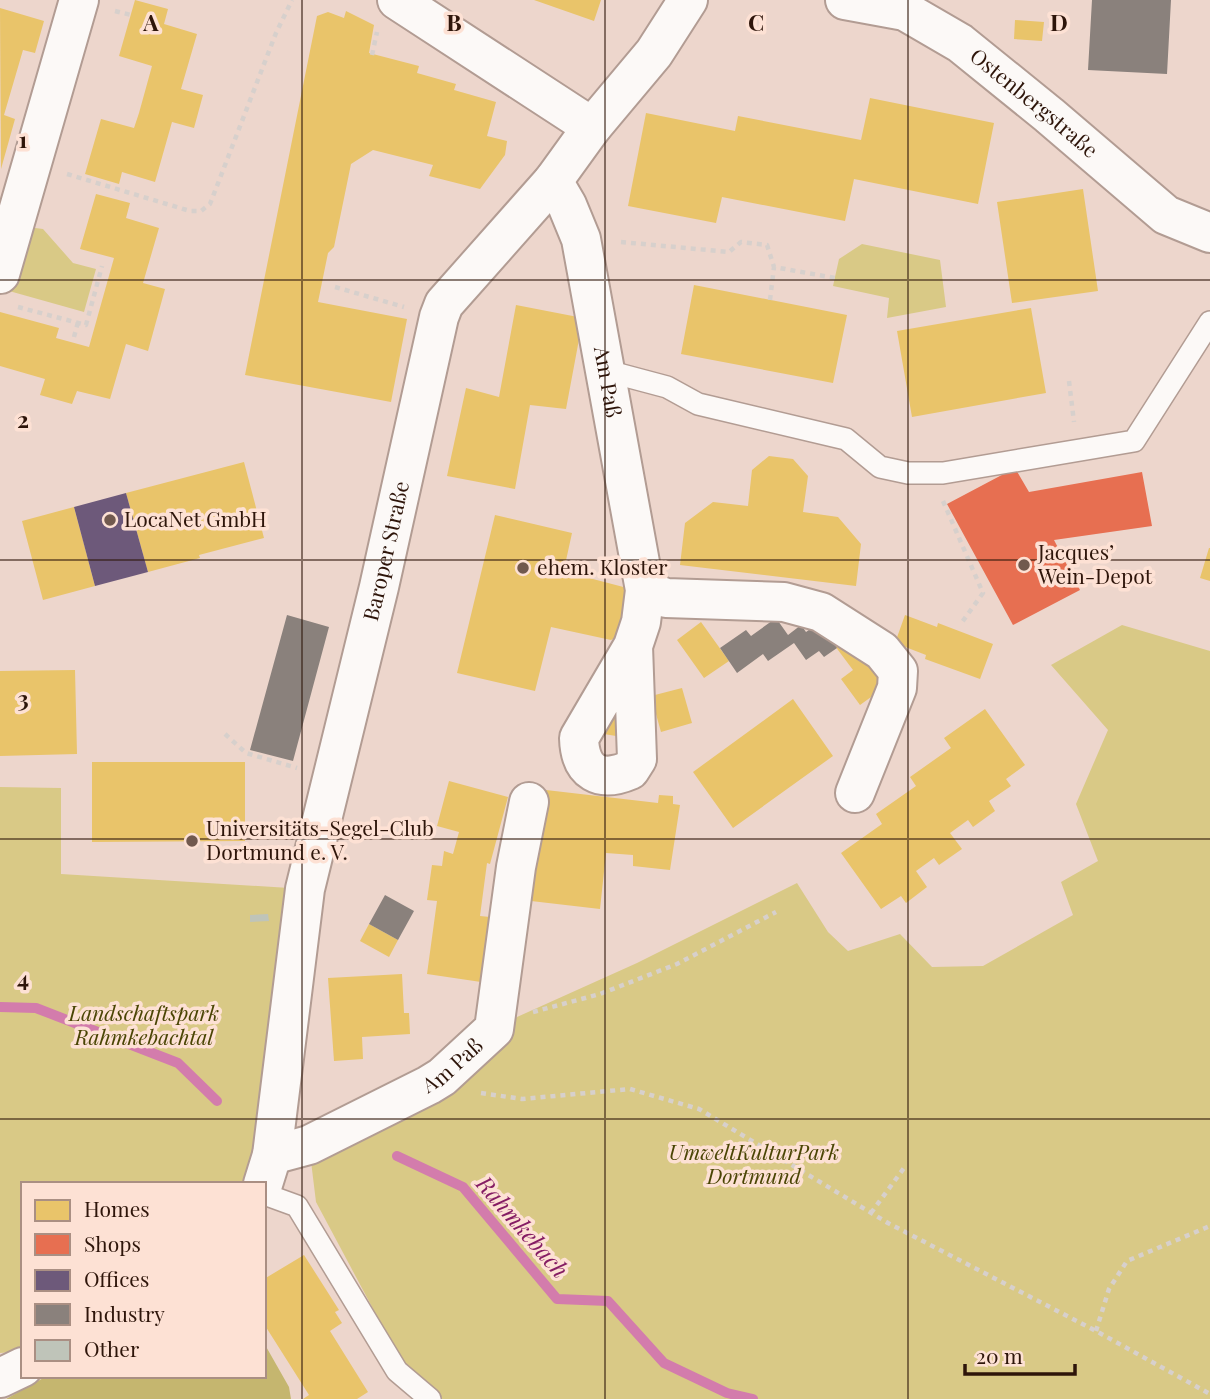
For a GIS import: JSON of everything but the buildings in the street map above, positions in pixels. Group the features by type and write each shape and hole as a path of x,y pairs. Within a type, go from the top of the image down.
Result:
{"street":[{"path":"6,290 33,163 79,0"},
{"path":"397,0 593,127"},
{"name":"Baroper Straße","path":"267,1169 305,889 379,587 439,317 444,304 553,181 654,53 688,0"},
{"name":"Ostenbergstraße","path":"845,0 905,11 960,43 1166,215 1210,233"},
{"name":"Am Paß","path":"553,181 567,205 581,239 645,590 641,622 633,646"},
{"path":"645,590 666,598 784,603 821,612 883,651 898,671 897,688 855,793"},
{"name":"Am Paß","path":"267,1169 442,1077 494,1029 516,867 529,802"},
{"path":"0,1378 21,1368"}],"lane":[{"path":"607,372 667,387 698,404 846,439 880,467 908,473 943,473 1134,441 1210,322"},
{"path":"266,1195 297,1206 397,1371 430,1399"}],"path":[{"path":"33,163 190,211 201,211 210,204 275,33 292,0"},
{"path":"120,12 131,15"},
{"path":"581,239 729,252 741,242 767,246 775,267 770,300"},
{"path":"6,290 86,324 102,267"},
{"path":"775,267 835,278"},
{"path":"335,288 439,317"},
{"path":"74,337 78,322"},
{"path":"1069,381 1078,450"},
{"path":"941,497 983,593 960,625"},
{"path":"225,734 246,753 285,764"},
{"path":"494,1029 535,1011 600,994 677,964 776,912"},
{"path":"442,1077 457,1087 522,1099 630,1088 699,1109 870,1213 1097,1331 1210,1394"},
{"path":"870,1213 904,1168"},
{"path":"1097,1331 1109,1289 1127,1261 1210,1226"}],"green space":[{"path":"20,226 43,229 73,263 96,269 84,312 2,289"},
{"path":"862,244 940,260 946,307 887,318 889,298 833,286 839,259"},
{"name":"UmweltKulturPark Dortmund","path":"1122,625 1210,651 1210,1399 431,1399 403,1365 316,1202 309,1145 442,1077 517,1017 637,963 797,883 828,932 848,951 900,934 932,967 983,966 1073,915 1061,882 1098,861 1076,804 1108,730 1051,665"},
{"name":"Landschaftspark Rahmkebachtal","path":"0,787 61,788 61,874 305,889 263,1182 21,1182 21,1351 0,1353"}],"shaded area":[{"path":"266,1347 289,1387 291,1399 6,1399 43,1378 266,1378"}],"waterway":[{"name":"Rahmkebach","path":"0,1007 36,1008 178,1063 217,1101"},
{"name":"Rahmkebach","path":"397,1156 463,1187 557,1299 608,1301 664,1363 727,1393 753,1399"}],"place":[{"name":"LocaNet GmbH","path":"110,520"},
{"name":"Jacques’ Wein-Depot","path":"1024,565"},
{"name":"ehem. Kloster","path":"523,568"},
{"name":"Universitäts-Segel-Club Dortmund e. V.","path":"192,841"}]}
